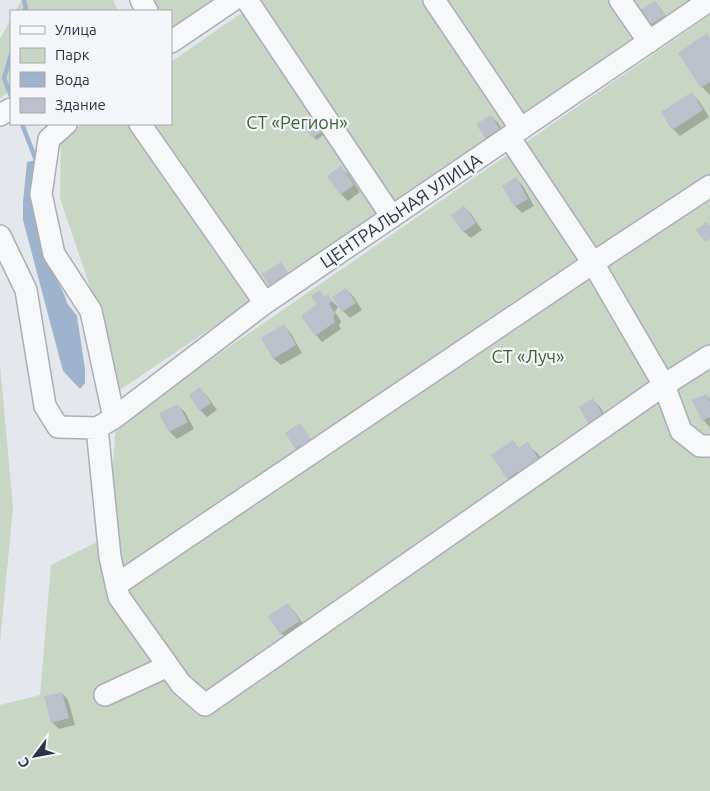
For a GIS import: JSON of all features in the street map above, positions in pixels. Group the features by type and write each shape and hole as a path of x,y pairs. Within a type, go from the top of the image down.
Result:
{"street":[{"path":"172,29 216,0"},
{"path":"172,41 234,0"},
{"path":"247,0 392,216"},
{"path":"434,0 593,263 664,385 681,430 700,446 710,446"},
{"path":"620,0 649,42"},
{"name":"ЦЕНТРАЛЬНАЯ УЛИЦА","path":"105,423 265,302 710,0"},
{"path":"65,125 50,139 41,194 54,254 91,311 105,423 110,557 116,585 119,597 181,684 205,705 664,385 710,356"},
{"path":"141,125 265,302"},
{"path":"116,585 710,186"},
{"path":"0,236 26,290 45,406 58,427 105,423"},
{"path":"105,695 168,666"}],"green space":[{"path":"22,0 113,0 118,10 16,10"},
{"path":"134,0 223,0 172,34 172,10 139,10"},
{"name":"СТ «Регион»","path":"260,0 696,0 117,392 95,302 60,198 61,138 80,125 172,125 172,61"},
{"name":"СТ «Луч»","path":"710,15 710,791 0,791 0,705 40,695 51,565 107,537 116,425"},
{"path":"10,21 10,92 0,98 0,39"},
{"path":"0,364 13,508 0,642"}],"water":[{"path":"36,160 49,264 67,303 77,316 85,369 85,383 80,389 63,371 23,220 27,162"}],"building":[{"path":"655,1 665,16 649,25 640,10"},
{"path":"707,33 710,38 710,82 701,88 678,53"},
{"path":"692,92 703,110 672,130 661,112"},
{"path":"491,115 500,129 485,138 476,124"},
{"path":"318,117 326,129 312,138 304,126"},
{"path":"341,166 354,185 340,195 327,176"},
{"path":"516,177 528,199 514,207 502,186"},
{"path":"464,206 476,223 463,232 451,215"},
{"path":"707,222 710,226 710,239 705,242 696,230"},
{"path":"281,262 292,279 272,291 262,274"},
{"path":"346,288 356,303 342,312 332,297"},
{"path":"320,290 324,296 328,295 332,300 329,304 335,313 333,318 335,322 315,336 301,316 317,304 311,296"},
{"path":"284,324 296,345 273,359 261,338"},
{"path":"200,387 211,403 199,411 189,395"},
{"path":"706,394 710,402 710,417 702,421 692,400"},
{"path":"593,398 603,415 589,424 579,407"},
{"path":"178,404 188,422 169,432 159,414"},
{"path":"300,423 314,444 299,454 285,433"},
{"path":"513,440 518,448 528,442 542,464 521,479 517,472 507,479 491,455"},
{"path":"288,603 300,621 280,634 268,616"},
{"path":"62,692 69,718 51,723 44,696"}],"waterway":[{"path":"24,0 25,10"},
{"path":"10,58 4,78 10,93"},
{"path":"22,125 36,162"}]}
